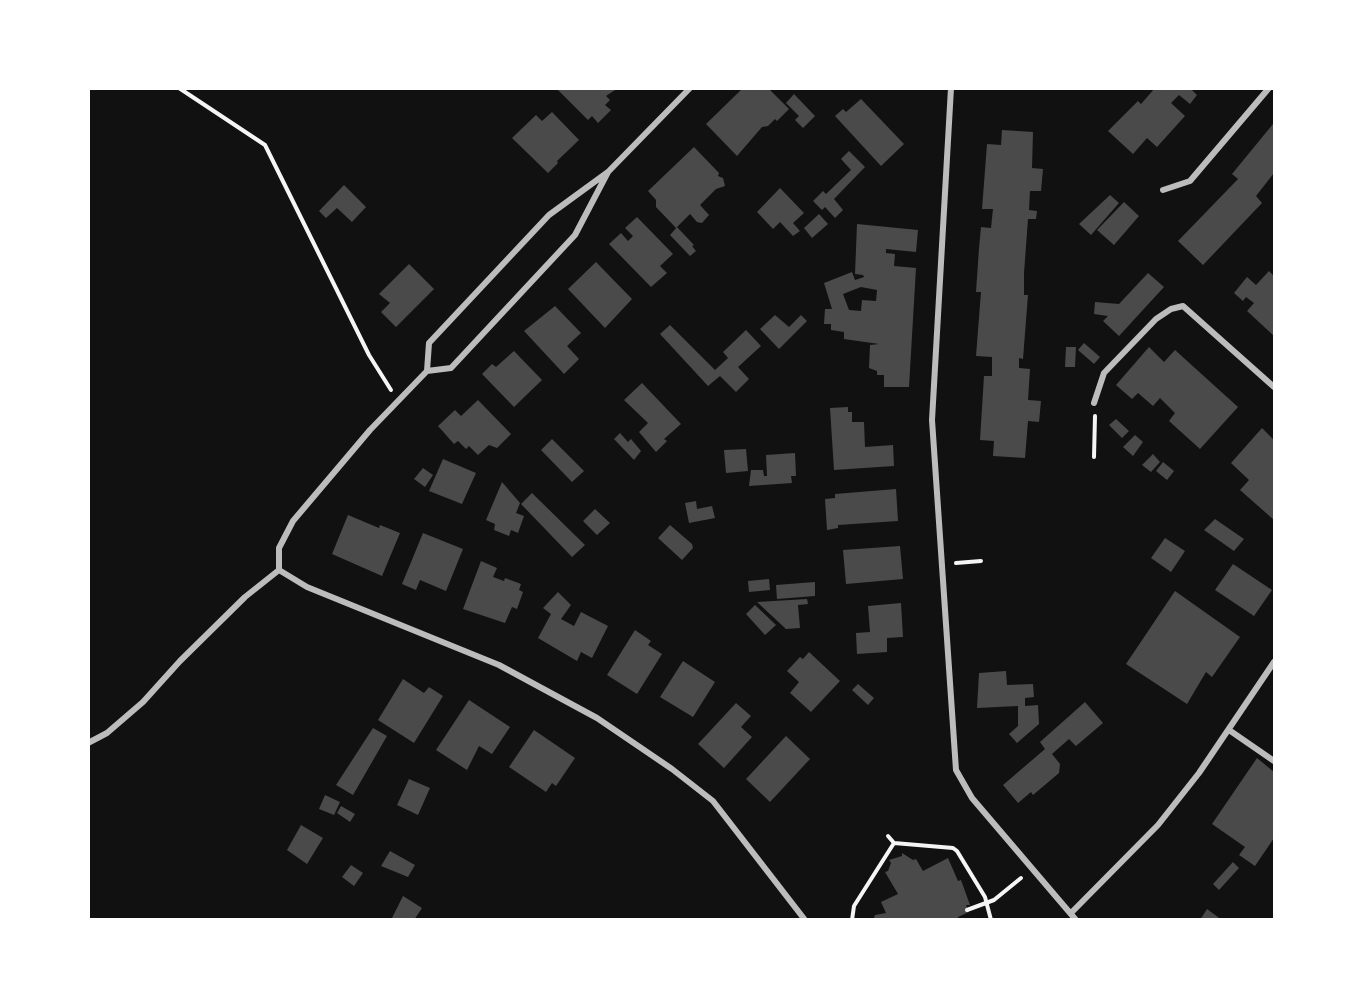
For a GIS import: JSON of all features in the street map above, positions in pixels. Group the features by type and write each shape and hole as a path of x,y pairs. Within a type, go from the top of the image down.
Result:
{"street":[{"path":"427,371 429,343 549,215 608,172 690,88"},
{"path":"951,88 932,420 944,565 956,770 972,798 1072,912 1076,920"},
{"path":"1163,190 1190,181 1269,88"},
{"path":"279,570 279,548 294,521 427,371 451,368 575,235 608,172"},
{"path":"1094,403 1104,373 1156,319 1171,309 1183,306 1275,387"},
{"path":"88,743 107,733 143,702 180,661 245,597 279,570"},
{"path":"279,570 307,587 499,665 597,718 672,769 713,801 805,920"},
{"path":"1072,912 1158,825 1199,773 1275,662"},
{"path":"1228,729 1275,761"}],"path":[{"path":"179,88 265,145 369,355 398,401"},
{"path":"1094,403 1094,457"},
{"path":"944,565 981,561"},
{"path":"888,836 894,843 953,848 987,903 991,920"},
{"path":"852,920 854,906 894,843"},
{"path":"968,910 987,903 1033,867"}],"building":[{"path":"556,88 618,88 606,96 610,100 605,105 611,110 598,123 592,116 588,120"},
{"path":"743,88 768,88 789,109 777,121 775,119 768,126 762,127 737,156 706,124"},
{"path":"1155,88 1190,88 1197,95 1190,104 1179,95 1171,103 1185,116 1157,147 1147,138 1133,154 1108,131 1138,101 1141,104"},
{"path":"794,94 815,116 803,128 795,120 799,116 786,103"},
{"path":"861,99 904,144 881,166 835,116 843,109 846,112"},
{"path":"552,112 579,140 548,173 512,138 536,115 542,121"},
{"path":"1273,124 1274,173 1256,196 1262,203 1203,265 1178,241 1238,179 1232,174"},
{"path":"1002,130 1033,132 1032,168 1043,169 1041,191 1030,191 1029,210 1037,211 1036,219 1028,219 1024,273 1024,295 1028,295 1023,359 1019,358 1019,368 1030,369 1028,400 1041,401 1039,422 1028,421 1025,458 993,456 994,441 980,440 984,376 992,376 992,357 976,356 981,292 976,292 979,248 981,227 991,228 993,209 982,209 987,144 1001,145"},
{"path":"694,147 719,173 718,176 723,178 725,186 716,189 700,205 709,215 702,223 697,222 690,214 676,228 656,207 656,200 648,191"},
{"path":"849,151 865,167 834,199 843,210 835,218 825,207 822,210 813,201 823,191 826,194 851,170 841,159"},
{"path":"344,185 366,207 352,222 337,208 326,218 319,211"},
{"path":"780,188 804,213 793,223 800,231 793,236 780,222 773,229 757,212"},
{"path":"1110,195 1119,203 1091,235 1079,224"},
{"path":"1124,202 1139,216 1114,245 1097,230"},
{"path":"819,214 828,224 812,238 804,228"},
{"path":"637,217 673,254 660,266 667,273 651,287 609,244 621,233 628,241 633,236 625,228"},
{"path":"857,224 918,230 916,252 886,249 886,253 895,254 894,266 916,268 909,387 884,387 884,375 877,375 877,371 869,368 870,345 879,344 844,339 844,332 831,330 831,324 824,324 825,309 832,309 824,283 852,272 855,280 864,277 855,274","holes":["861,287 877,290 876,301 862,300 861,311 849,310 843,294"]},
{"path":"677,227 694,245 692,246 696,251 690,256 670,235"},
{"path":"596,262 632,299 605,328 568,289"},
{"path":"409,264 434,289 396,327 381,312 390,303 379,294"},
{"path":"1269,271 1274,276 1274,336 1247,311 1254,303 1246,297 1243,301 1234,293 1247,277 1256,285"},
{"path":"1148,273 1164,287 1119,336 1103,321 1108,316 1094,314 1095,302 1119,304"},
{"path":"555,306 581,333 567,346 579,359 564,374 524,331"},
{"path":"775,315 789,327 801,315 807,321 779,349 760,329"},
{"path":"670,325 715,370 728,358 723,352 746,330 761,346 738,367 749,379 736,392 720,376 708,386 660,334"},
{"path":"1084,343 1100,357 1094,364 1078,350"},
{"path":"1066,347 1076,347 1075,367 1065,367"},
{"path":"1149,347 1164,362 1175,350 1238,407 1200,449 1169,421 1175,413 1160,398 1153,406 1138,393 1132,399 1116,385"},
{"path":"514,351 542,380 514,407 482,374 492,364 496,367"},
{"path":"642,383 681,424 664,439 667,441 656,452 639,432 648,423 624,400"},
{"path":"478,400 511,434 497,448 489,445 478,455 469,446 466,449 458,441 454,444 438,426 455,410 461,416"},
{"path":"848,407 848,412 852,412 852,422 864,422 865,447 893,445 894,466 834,470 830,408"},
{"path":"1116,419 1129,431 1122,438 1109,425"},
{"path":"1262,428 1274,440 1274,520 1240,490 1249,480 1231,463"},
{"path":"620,433 628,442 631,439 641,451 634,460 614,439"},
{"path":"1135,435 1143,442 1133,456 1123,447"},
{"path":"552,439 584,471 572,482 541,450"},
{"path":"746,449 748,471 726,473 724,450"},
{"path":"795,453 796,476 791,476 792,483 749,486 751,470 763,470 764,476 767,476 766,455"},
{"path":"1153,454 1160,462 1151,472 1142,465"},
{"path":"443,459 476,473 462,504 429,491"},
{"path":"1163,462 1174,471 1167,480 1156,471"},
{"path":"423,468 433,475 425,487 414,479"},
{"path":"502,482 520,503 516,513 524,516 518,533 511,530 509,536 494,530 495,524 486,520"},
{"path":"896,489 898,521 838,525 838,528 827,530 825,499 835,498 835,494"},
{"path":"532,493 585,545 572,557 521,504"},
{"path":"696,501 697,509 712,506 715,518 689,523 685,503"},
{"path":"595,509 610,523 597,535 583,521"},
{"path":"348,515 379,528 380,525 400,533 382,576 332,554"},
{"path":"1215,519 1244,539 1234,551 1204,530"},
{"path":"670,525 692,544 693,548 682,560 658,538"},
{"path":"423,533 463,549 446,591 420,580 416,590 402,584"},
{"path":"1165,538 1185,551 1171,572 1151,558"},
{"path":"900,546 903,579 846,584 843,550"},
{"path":"481,561 497,568 493,577 504,581 505,578 521,584 519,590 523,592 517,609 512,607 505,623 463,609"},
{"path":"1233,564 1272,590 1254,616 1215,590"},
{"path":"769,579 770,590 749,592 748,581"},
{"path":"815,582 815,596 777,599 776,585"},
{"path":"1175,591 1240,637 1212,677 1206,672 1187,704 1126,664"},
{"path":"558,592 571,605 561,619 574,626 581,612 608,626 592,658 581,652 577,661 538,638 551,614 543,608"},
{"path":"807,599 808,604 798,605 800,628 786,629 757,602"},
{"path":"901,603 903,637 887,638 887,652 857,654 856,633 870,632 868,606"},
{"path":"755,605 776,625 765,635 746,614"},
{"path":"635,630 651,641 648,645 662,654 637,694 607,675"},
{"path":"809,652 840,681 811,712 790,693 799,682 787,671 800,657 803,659"},
{"path":"683,661 715,682 693,717 660,697"},
{"path":"1006,671 1007,685 1033,684 1034,697 1025,698 1025,706 1038,705 1039,724 1017,743 1009,734 1018,726 1018,706 977,708 979,673"},
{"path":"403,679 424,693 429,687 443,696 414,743 378,720"},
{"path":"858,684 874,698 868,705 852,690"},
{"path":"469,700 510,727 492,754 479,746 467,770 436,750"},
{"path":"1085,702 1103,723 1076,746 1069,739 1052,754 1060,764 1059,773 1033,795 1031,792 1018,803 1003,785 1045,749 1040,742"},
{"path":"736,703 751,716 741,727 752,737 724,768 698,744"},
{"path":"373,728 387,736 353,795 336,785"},
{"path":"534,730 575,758 556,786 552,783 546,792 509,767"},
{"path":"786,736 810,759 770,802 746,779"},
{"path":"1257,758 1274,772 1274,838 1255,866 1239,855 1245,847 1212,824"},
{"path":"409,779 430,788 418,815 397,805"},
{"path":"325,795 340,802 334,815 319,809"},
{"path":"341,806 355,814 350,822 337,813"},
{"path":"301,825 323,838 307,864 287,850"},
{"path":"390,851 415,865 408,877 381,866"},
{"path":"902,853 913,860 916,859 923,871 948,858 958,881 961,880 970,905 966,905 969,912 958,917 959,920 874,918 875,915 886,913 881,902 898,894 885,872 888,871 891,863 889,860 902,856"},
{"path":"1233,862 1239,868 1219,890 1213,884"},
{"path":"351,865 363,873 354,886 342,877"},
{"path":"403,896 422,908 414,920 391,920"},
{"path":"1207,909 1222,920 1200,920"}]}
